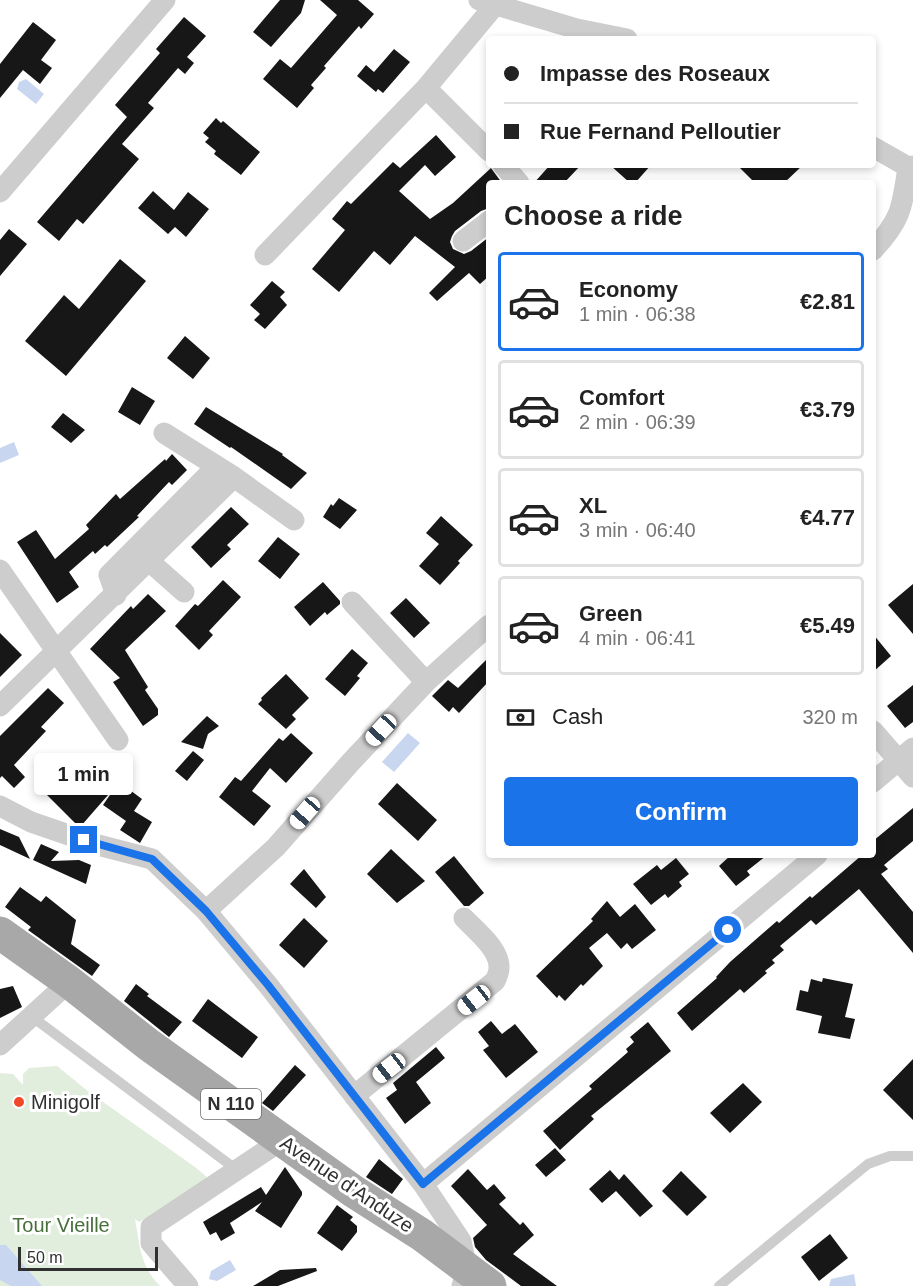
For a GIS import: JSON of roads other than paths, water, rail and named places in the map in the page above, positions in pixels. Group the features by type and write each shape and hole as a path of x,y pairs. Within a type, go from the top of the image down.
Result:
{"main road":[{"name":"Avenue d'Anduze","path":"0,933 69,982 148,1045 353,1191 422,1235 473,1280"}],"street":[{"path":"0,192 165,0"},
{"path":"265,255 426,88 487,2 577,29 612,36"},
{"path":"426,88 486,148"},
{"path":"876,149 911,167 902,210 889,233 876,247"},
{"path":"506,168 516,180"},
{"path":"463,241 486,223"},
{"path":"164,433 294,520"},
{"path":"0,706 149,561 225,472"},
{"path":"116,595 109,575 225,472"},
{"path":"149,561 184,592"},
{"path":"0,570 118,740"},
{"path":"352,602 426,682"},
{"path":"206,911 276,847 426,682 486,628"},
{"path":"876,733 906,754 913,777"},
{"path":"876,779 906,754"},
{"path":"0,806 32,822 98,845 152,859 206,911 268,985 423,1184 461,1241 473,1280"},
{"path":"423,1184 813,858"},
{"path":"354,1096 495,981 500,969 498,958 464,918"},
{"path":"0,1045 69,982"},
{"path":"188,1286 151,1243 151,1227 282,1140"}],"lane":[{"path":"31,1017 237,1170"},
{"path":"718,1286 868,1164 890,1156 913,1156"}],"water":[{"path":"26,79 44,94 36,104 17,89 19,82"},
{"path":"14,442 19,455 0,463 0,448"},
{"path":"408,733 420,743 394,772 382,762"},
{"path":"0,1245 6,1245 42,1286 11,1286 0,1280"},
{"path":"230,1260 236,1270 217,1281 209,1279 211,1271"},
{"path":"854,1274 856,1286 829,1286 831,1279"}],"place":[{"name":"Minigolf","path":"19,1102"}],"park label":[{"name":"Tour Vieille","path":"61,1225"}]}
